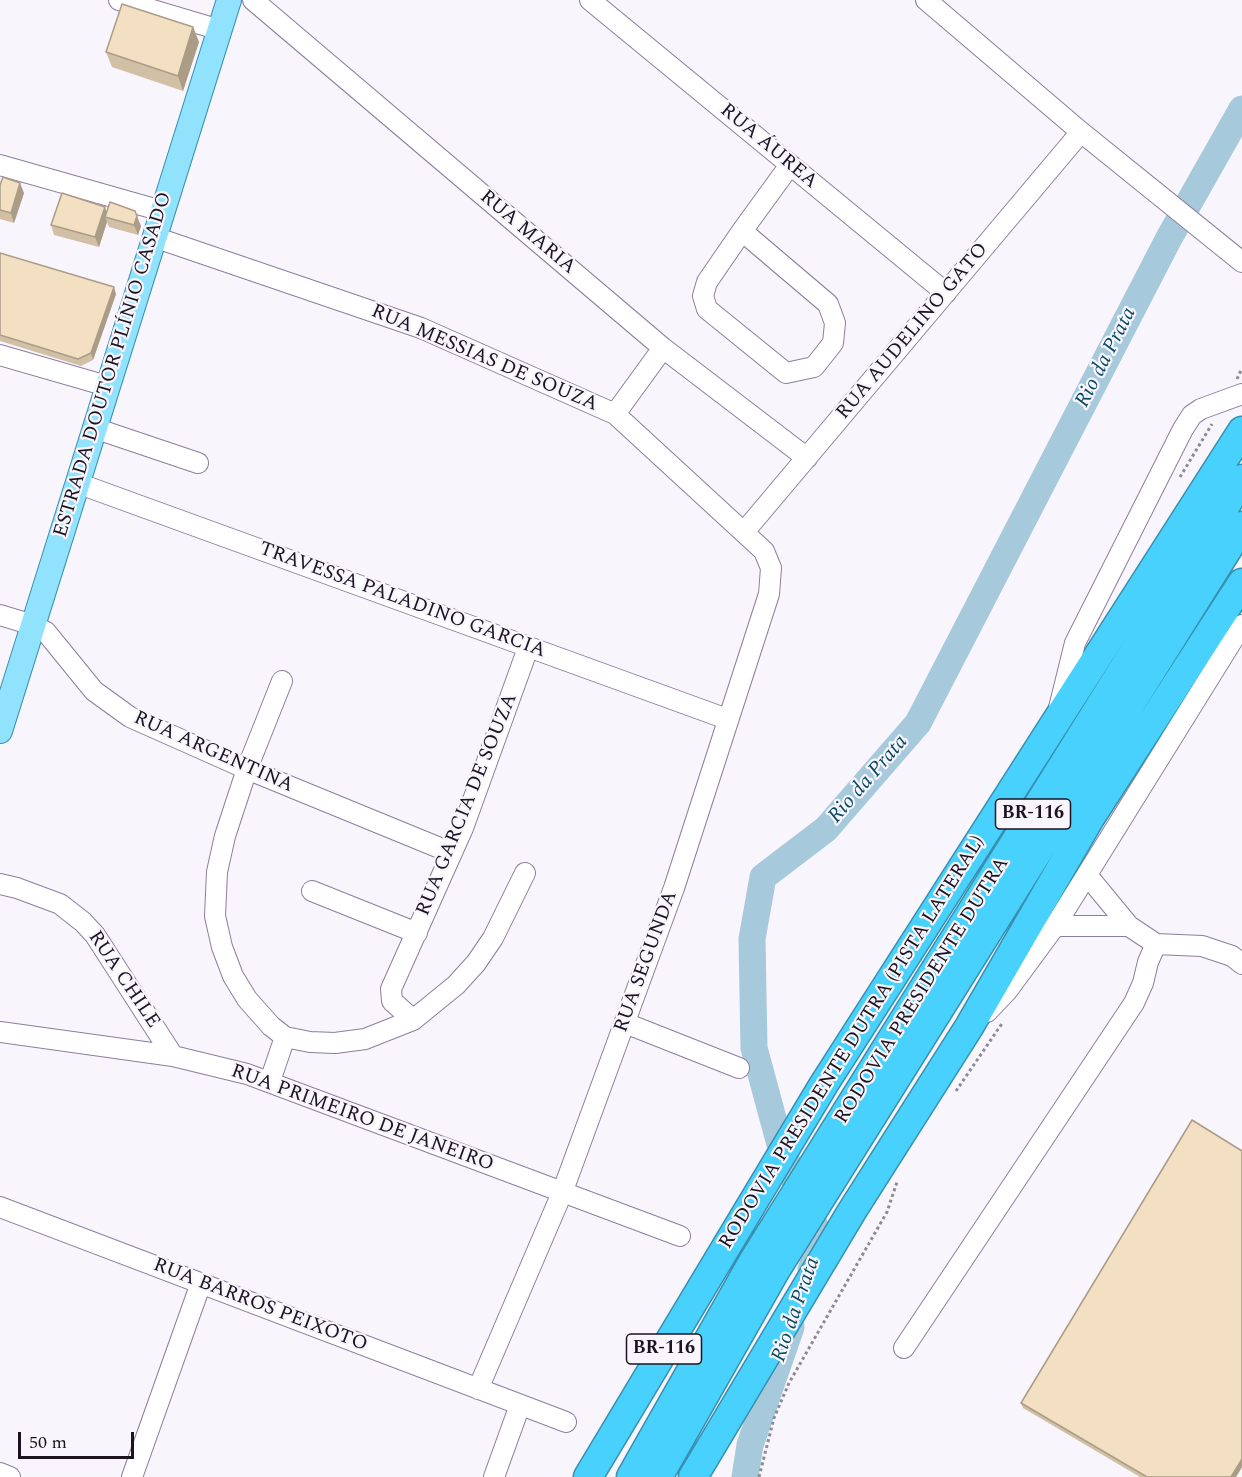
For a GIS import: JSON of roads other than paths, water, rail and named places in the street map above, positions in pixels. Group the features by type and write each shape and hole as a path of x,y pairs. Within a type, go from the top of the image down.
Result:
{"highway":[{"name":"RODOVIA PRESIDENTE DUTRA (PISTA LATERAL)","path":"588,1477 824,1084 1242,431"},
{"name":"RODOVIA PRESIDENTE DUTRA","path":"631,1477 833,1157 1242,479"},
{"name":"RODOVIA PRESIDENTE DUTRA","path":"833,1157 970,957 1242,526"},
{"name":"BR-116","path":"699,1467 852,1211 969,1028 1090,818 1242,583"},
{"name":"RODOVIA PRESIDENTE DUTRA","path":"658,1477 765,1266"}],"main road":[{"name":"ESTRADA DOUTOR PLÍNIO CASADO","path":"0,731 229,0"}],"street":[{"path":"119,0 220,30"},
{"name":"RUA MARIA","path":"253,0 663,348 807,458"},
{"name":"RUA ÁUREA","path":"590,0 946,294"},
{"path":"926,0 1081,132 1242,262"},
{"name":"RUA AUDELINO GATO","path":"744,532 1081,132"},
{"path":"0,165 162,211"},
{"path":"742,231 828,304 835,323 833,343 814,367 786,373 707,309 703,296 707,282 742,231 790,165"},
{"name":"RUA MESSIAS DE SOUZA","path":"154,237 421,328 615,414 744,532"},
{"path":"615,414 663,348"},
{"path":"0,355 107,386"},
{"path":"1057,718 1075,643 1182,429 1192,415 1235,396"},
{"path":"94,428 198,463"},
{"name":"TRAVESSA PALADINO GARCIA","path":"77,483 727,719"},
{"name":"RUA SEGUNDA","path":"478,1389 562,1193 625,1023 674,888 771,582 768,557 744,532"},
{"name":"RUA ARGENTINA","path":"0,615 33,625 52,638 94,691 121,712 247,769 452,853"},
{"path":"969,1028 1007,991 1055,926 1242,625"},
{"name":"RUA GARCIA DE SOUZA","path":"412,1020 392,1001 390,995 452,853 528,648"},
{"path":"282,681 247,769 225,836 217,872 215,916 222,948 233,976 246,999 271,1026 285,1036 310,1042 355,1040 412,1020 456,985 476,963 493,938 525,873"},
{"path":"1087,875 1129,926 1156,944 1202,946 1232,956 1242,964"},
{"name":"RUA CHILE","path":"0,884 60,904 83,922 95,935 173,1056"},
{"path":"312,891 417,933"},
{"path":"1055,926 1129,926"},
{"path":"904,1348 1134,1003 1156,944"},
{"path":"625,1023 739,1068"},
{"name":"RUA PRIMEIRO DE JANEIRO","path":"0,1032 173,1056 270,1081 680,1236"},
{"path":"270,1081 285,1036"},
{"name":"RUA BARROS PEIXOTO","path":"0,1207 566,1422"},
{"path":"132,1477 201,1283"},
{"path":"494,1477 520,1405"},
{"path":"0,1473 10,1477"}],"waterway":[{"name":"Rio da Prata","path":"811,1270 821,1240 781,1148 754,1048 752,939 763,877 826,829 918,723 1169,238 1242,109"},
{"name":"Rio da Prata","path":"745,1477 750,1445 791,1327"}]}
